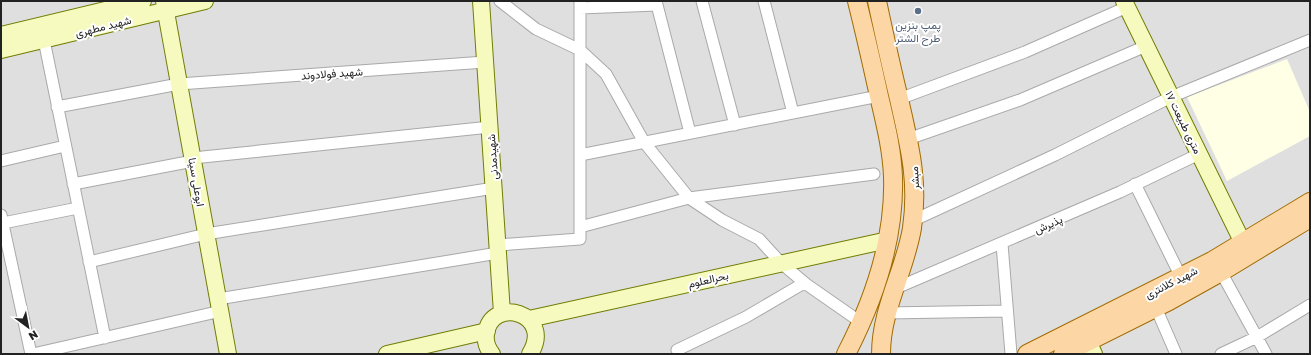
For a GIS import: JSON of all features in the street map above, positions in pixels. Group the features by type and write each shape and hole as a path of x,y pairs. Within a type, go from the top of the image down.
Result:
{"main road":[{"path":"846,354 862,323 888,240 893,202 893,175 886,126 858,1"},
{"name":"مبشر","path":"877,1 912,155 915,188 912,221 903,265 886,314 881,342 881,354"},
{"name":"شهید کلانتری","path":"1027,354 1181,277 1243,243 1310,202"},
{"name":"شهید کلانتری","path":"1063,354 1091,348 1156,308 1221,272 1310,218"}],"street":[{"name":"شهید مطهری","path":"1,35 143,1"},
{"name":"شهید مطهری","path":"1,50 44,40 165,6 206,1"},
{"name":"شهیدمدنی","path":"481,1 502,314"},
{"path":"500,1 536,29 580,50 606,74 644,142 689,198 722,220 759,238 782,263 804,283 862,323"},
{"path":"702,1 735,124"},
{"path":"764,1 794,113"},
{"path":"580,233 580,5 657,3 690,133"},
{"path":"899,99 1025,52 1126,4"},
{"name":"۱۷ متری طبیعت","path":"1126,4 1243,243"},
{"name":"ابوعلی سینا","path":"165,6 228,354"},
{"path":"44,40 105,338"},
{"path":"912,221 1055,155 1171,97 1310,40"},
{"path":"908,140 1020,100 1146,46"},
{"name":"شهید فولادوند","path":"57,107 179,84 485,62"},
{"path":"580,155 879,96"},
{"path":"73,184 193,159 490,127"},
{"path":"1,161 66,146"},
{"name":"پذیرش","path":"894,289 1002,244 1199,154"},
{"path":"78,208 2,219 32,354 105,338 219,305 580,233 689,198 874,174"},
{"path":"1135,184 1181,277"},
{"path":"89,262 206,234 494,188"},
{"name":"بحرالعلوم","path":"529,319 888,240"},
{"path":"1002,244 1011,354"},
{"path":"1221,272 1266,354"},
{"path":"677,350 746,317 804,283"},
{"path":"1221,354 1257,337 1310,306"},
{"path":"1156,308 1176,354"},
{"path":"886,314 1007,311"},
{"path":"492,354 487,345 487,330 490,323 502,314 517,313 529,319 536,333 537,352"},
{"path":"387,354 487,330"}],"shaded area":[{"path":"1,1 1310,1 1310,354 1,354"},
{"path":"1287,59 1310,112 1310,136 1227,181 1187,97"}],"place":[{"name":"پمپ بنزین طرح الشتر","path":"918,11"}]}
